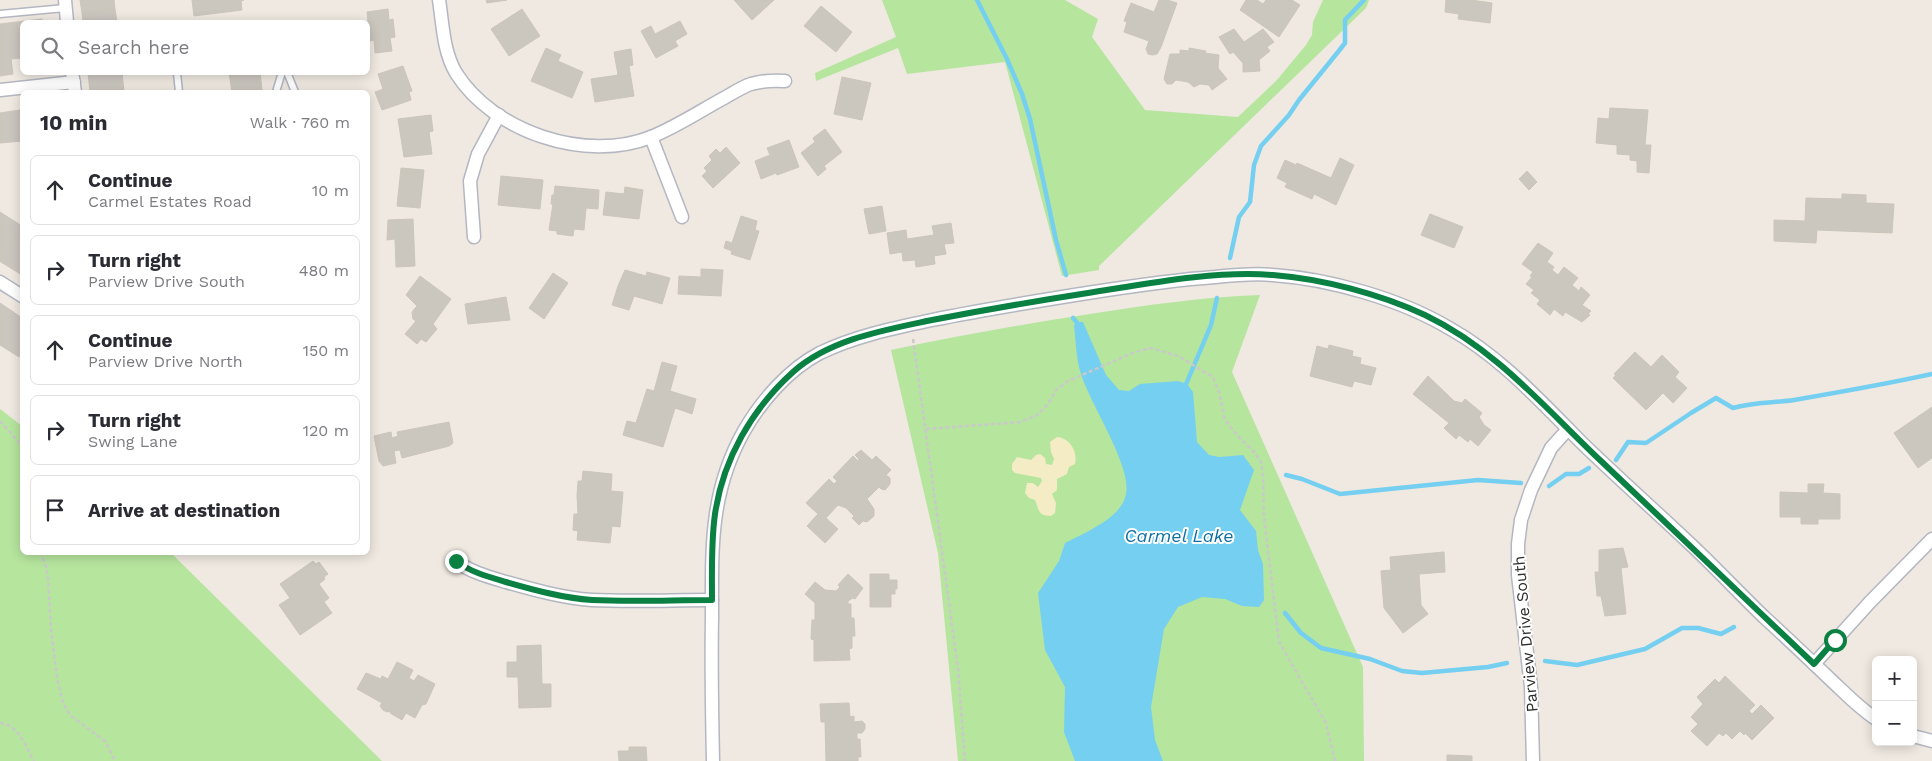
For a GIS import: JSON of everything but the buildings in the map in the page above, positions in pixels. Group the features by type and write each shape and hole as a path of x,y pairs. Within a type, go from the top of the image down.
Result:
{"street":[{"path":"440,0 445,43 451,64 469,90 499,115 517,126 545,137 579,146 606,146 651,137 750,84 771,80 785,81"},
{"path":"65,4 67,20"},
{"path":"0,90 74,82"},
{"path":"474,237 470,181 474,162 499,115"},
{"path":"651,137 682,217"},
{"path":"713,761 712,549 715,515 720,490 730,459 744,431 772,393 804,363 816,355 841,344 871,335 981,310 1193,278 1256,274 1273,274 1296,278 1400,304 1450,328 1482,349 1500,363 1814,664 1872,716"},
{"path":"0,282 20,295"},
{"name":"Parview Drive South","path":"1533,761 1530,688 1519,583 1518,544 1522,520 1531,490 1551,448 1568,429"},
{"path":"1814,664 1864,608 1932,539"},
{"path":"456,561 464,567 500,580 540,592 572,598 632,601 712,600"},
{"path":"1917,737 1932,741"}],"lane":[{"path":"0,14 65,4"},
{"path":"176,75 179,90"},
{"path":"277,90 281,75"},
{"path":"288,75 294,90"}],"path":[{"path":"911,325 958,670 965,761"},
{"path":"926,429 1020,422 1036,415 1048,404 1056,390 1068,381 1125,356 1151,348 1186,360 1213,377 1219,392 1225,420 1261,462 1264,517 1279,642 1326,723 1335,761"},
{"path":"0,421 20,444"},
{"path":"41,555 48,577 51,630 57,678 63,703 70,715 105,741 115,761"},
{"path":"0,723 6,724 20,734 34,761"}],"green space":[{"path":"882,0 1065,0 1098,19 1092,37 1145,110 1238,117 1276,81 1306,45 1312,35 1313,22 1323,0 1369,0 1366,8 1099,266 1099,270 1062,276 1005,62 907,74 898,48 816,81 815,73 896,37"},
{"path":"1260,295 1232,372 1363,667 1364,761 958,761 938,553 891,350 990,330 1111,311 1196,300"},
{"path":"0,409 20,424 20,555 173,555 382,761 0,761"}],"sand":[{"path":"1057,437 1066,440 1072,446 1076,459 1075,464 1069,467 1067,474 1057,479 1057,490 1052,494 1056,503 1055,513 1047,516 1041,514 1035,500 1029,498 1025,493 1027,483 1033,483 1038,487 1042,481 1041,478 1015,473 1012,470 1012,464 1017,457 1031,460 1040,454 1045,458 1046,464 1052,465 1054,459 1050,442"}],"water":[{"name":"Carmel Lake","path":"1077,322 1083,322 1106,375 1119,390 1129,391 1140,384 1178,381 1187,384 1193,392 1197,442 1209,455 1219,457 1243,455 1254,470 1240,510 1256,531 1258,550 1263,564 1264,600 1259,607 1242,606 1225,599 1202,597 1178,607 1164,629 1151,707 1155,740 1163,761 1075,761 1064,732 1065,687 1045,650 1038,593 1059,561 1065,543 1101,524 1110,517 1123,503 1126,494 1123,468 1079,368 1074,325"}],"waterway":[{"path":"977,0 1007,59 1022,94 1030,119 1056,240 1066,275"},
{"path":"1230,258 1239,217 1250,202 1254,165 1261,146 1289,115 1345,43 1345,20 1364,0"},
{"path":"1184,389 1211,325 1217,298"},
{"path":"1073,318 1080,326"},
{"path":"1616,460 1628,442 1646,443 1716,398 1733,408 1794,400 1932,374"},
{"path":"1549,486 1566,474 1579,474 1589,468"},
{"path":"1286,475 1302,479 1340,494 1478,480 1521,483"},
{"path":"1285,613 1301,633 1321,648 1370,659 1402,671 1422,673 1488,667 1507,663"},
{"path":"1545,661 1577,665 1645,649 1682,628 1698,628 1721,634 1734,627"}],"route":[{"path":"456,561 464,567 500,580 540,592 572,598 632,601 712,600 712,549 715,515 720,490 730,459 752,418 772,393 794,371 816,355 841,344 883,331 981,310 1193,278 1273,274 1312,280 1400,304 1450,328 1500,363 1814,664 1835,640"}]}
